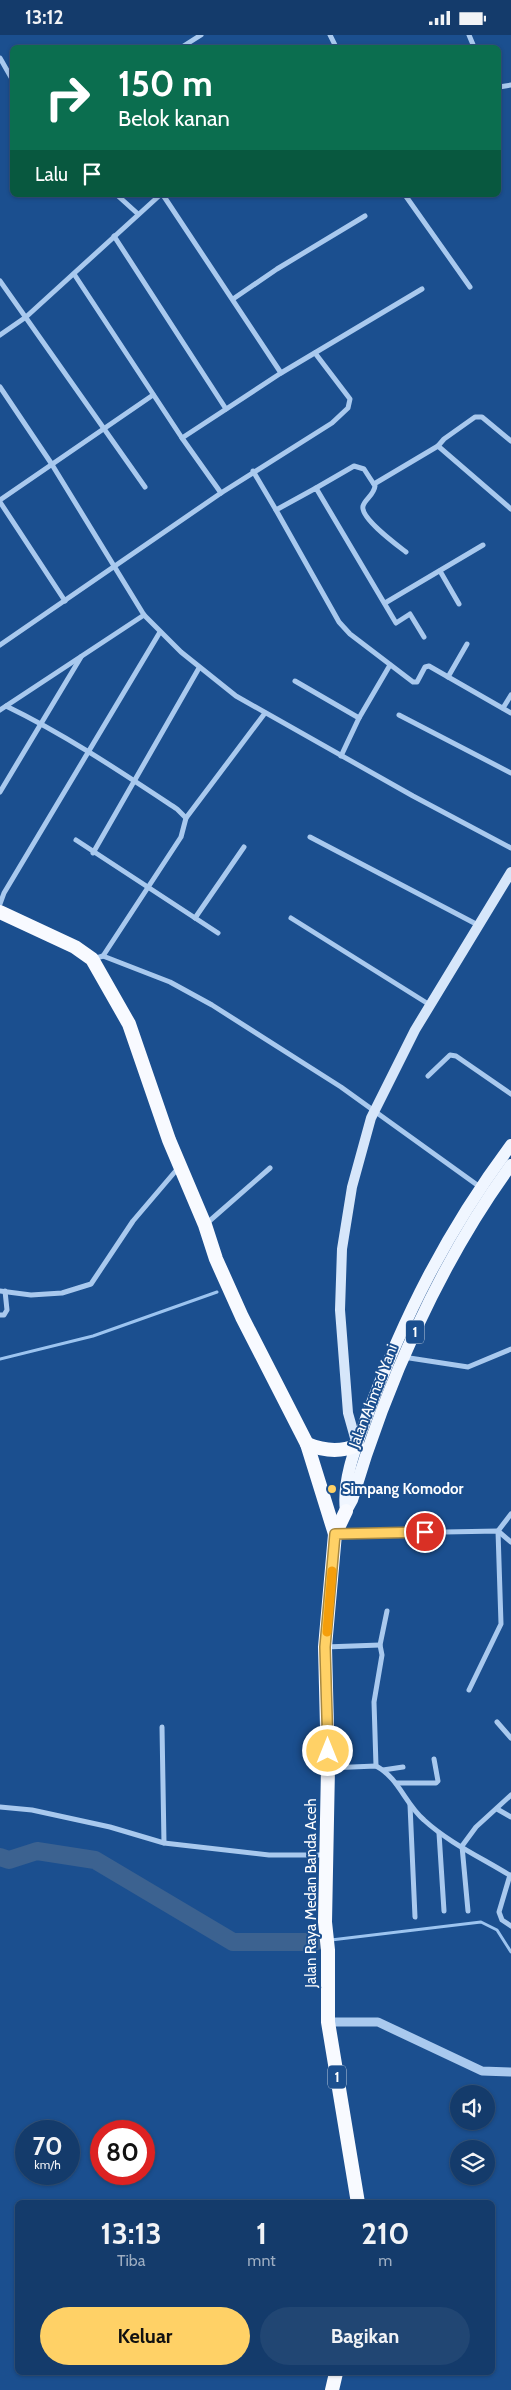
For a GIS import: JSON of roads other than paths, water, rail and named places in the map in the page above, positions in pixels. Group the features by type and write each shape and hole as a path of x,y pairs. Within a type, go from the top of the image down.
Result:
{"highway":[{"path":"3,913 98,958 129,1024 180,1167 205,1225 216,1259 242,1317 307,1444 335,1534"},
{"path":"307,1444 328,1451 348,1449 357,1445"},
{"name":"Jalan Raya Medan Banda Aceh","path":"346,1511 335,1534 325,1647 328,1768 326,1911 328,2022 358,2200"},
{"path":"332,2390 336,2375"}],"main road":[{"path":"357,1445 348,1413 342,1329 342,1249 352,1187 374,1112 430,1005 511,871"},
{"name":"Jalan Raya Medan Banda Aceh","path":"346,1511 344,1496 357,1445 385,1368 422,1285 461,1215 511,1145"},
{"name":"Jalan Ahmad Yani","path":"346,1511 352,1500 403,1357 434,1293 477,1213 511,1165"}],"street":[{"path":"185,45 201,35"},
{"path":"0,59 10,76"},
{"path":"119,197 138,214"},
{"path":"0,335 26,317 138,214 159,197"},
{"path":"163,197 281,373"},
{"path":"406,197 470,287"},
{"path":"233,299 277,269 365,216"},
{"path":"114,236 226,409"},
{"path":"74,273 153,395 221,493"},
{"path":"0,281 145,487"},
{"path":"182,438 281,373 422,289"},
{"path":"0,645 253,471 332,423 348,408 350,399 315,353"},
{"path":"0,387 52,463 144,615 160,632 200,668 236,696 340,756 511,848"},
{"path":"66,601 0,501 52,463 153,395"},
{"path":"374,484 438,447 444,439 475,417 482,417 511,441"},
{"path":"438,447 511,509"},
{"path":"276,510 357,466 364,469 374,484 375,490 363,506 364,511 374,526 406,552"},
{"path":"253,471 339,622 350,634 415,683 427,666 511,713"},
{"path":"316,489 396,623 410,615 424,637"},
{"path":"385,603 483,545"},
{"path":"440,571 459,604"},
{"path":"0,709 144,615"},
{"path":"3,913 4,893 160,632"},
{"path":"448,677 467,644"},
{"path":"0,792 82,654"},
{"path":"340,756 359,717 390,665"},
{"path":"93,853 200,668"},
{"path":"295,681 359,717"},
{"path":"504,708 511,695"},
{"path":"6,706 42,723 90,752 177,809 186,818"},
{"path":"265,713 186,818 186,824 181,837 98,958 170,982 212,1005 342,1087 480,1187"},
{"path":"399,715 511,773"},
{"path":"310,837 478,925"},
{"path":"76,840 93,853 218,933"},
{"path":"195,919 244,847"},
{"path":"0,887 4,893"},
{"path":"291,918 430,1005"},
{"path":"428,1076 450,1055 456,1056 511,1094"},
{"path":"0,1315 4,1315 7,1310 3,1291 31,1295 62,1293 91,1284 133,1221 180,1167"},
{"path":"205,1225 270,1169"},
{"path":"403,1357 468,1367 511,1349"},
{"path":"469,1690 501,1624 503,1610 498,1531 511,1515"},
{"path":"335,1534 498,1531 511,1541"},
{"path":"376,1766 374,1702 382,1655 380,1645 387,1611"},
{"path":"325,1647 380,1645"},
{"path":"497,1722 511,1738"},
{"path":"162,1727 164,1843"},
{"path":"396,1783 436,1783 438,1781 434,1759"},
{"path":"328,1768 376,1766 383,1770 396,1783 410,1805 439,1833 510,1876 499,1912 502,1920 511,1926"},
{"path":"383,1770 403,1767"},
{"path":"468,1911 462,1846 476,1827 511,1795"},
{"path":"410,1805 415,1917"},
{"path":"0,1807 32,1810 110,1827 164,1843 269,1855 327,1855"},
{"path":"497,1809 511,1817"},
{"path":"439,1833 444,1911"},
{"path":"328,2022 378,2022 482,2071 511,2072"}],"waterway":[{"path":"0,1359 93,1336 217,1292"},
{"path":"0,1857 9,1860 37,1851 95,1860 233,1942 315,1942"},
{"path":"331,1940 481,1922 497,1930 511,1952"},
{"path":"315,1942 323,1941"}],"place":[{"name":"Simpang Komodor","path":"332,1489"}]}
